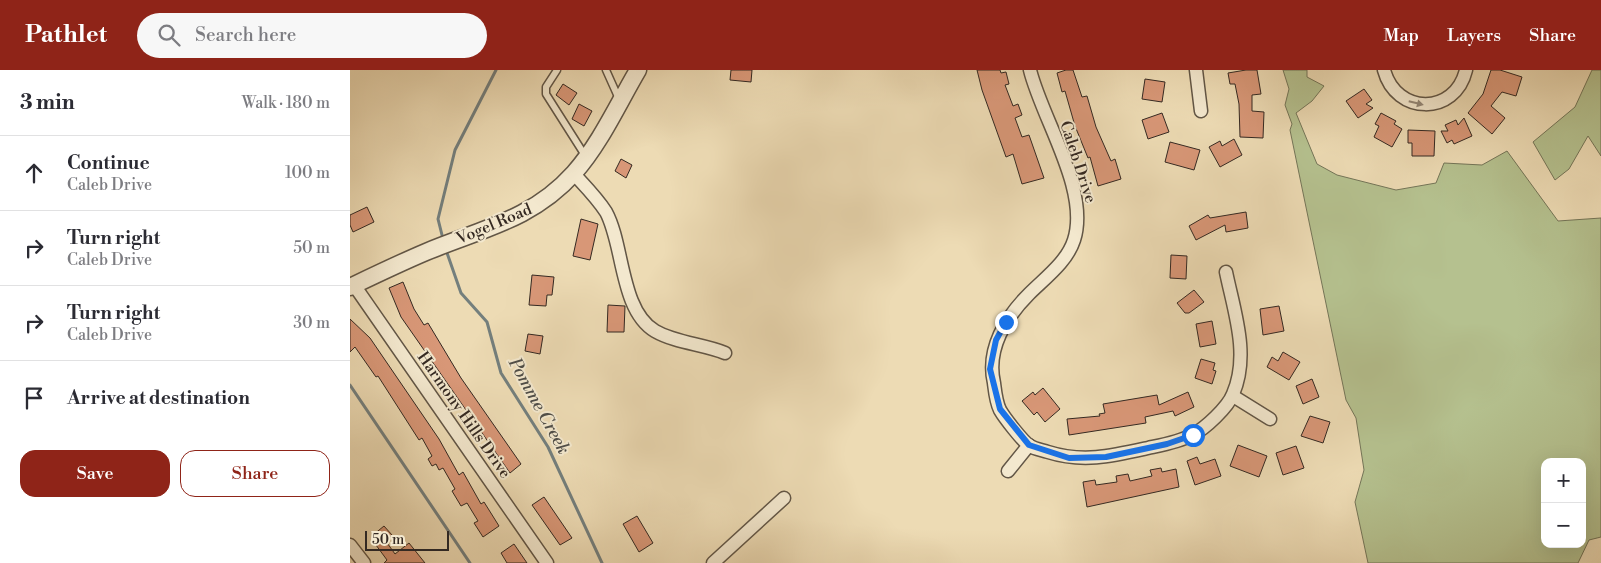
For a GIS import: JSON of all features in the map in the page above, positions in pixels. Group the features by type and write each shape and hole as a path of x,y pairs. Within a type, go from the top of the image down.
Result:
{"street":[{"name":"Vogel Road","path":"352,286 425,252 490,229 529,211 548,197 574,174 586,158 638,70"},
{"name":"Caleb Drive","path":"1029,445 1000,409 990,369 996,340 1028,295 1055,270 1074,242 1079,215 1076,197 1030,70"},
{"path":"1196,70 1201,110"},
{"path":"1384,70 1388,83 1397,94 1412,103 1422,105 1434,104 1451,96 1459,87 1466,70"},
{"path":"574,174 591,192 606,214 632,299 643,321 655,331 672,338 705,345 725,353"},
{"path":"1008,471 1029,445 1069,458 1106,457 1167,444 1193,435 1210,423 1233,396 1240,369 1240,341 1226,272"},
{"name":"Harmony Hills Drive","path":"352,286 547,563"},
{"path":"1233,396 1270,419"},
{"path":"713,563 784,498"},
{"path":"350,546 364,563"}],"lane":[{"path":"557,70 546,87 546,94 586,158"},
{"path":"606,70 620,101"}],"green space":[{"path":"1283,70 1307,70 1307,77 1324,86 1312,101 1296,113 1317,164 1337,175 1396,190 1436,183 1444,163 1482,165 1507,151 1558,221 1601,218 1601,537 1589,540 1586,546 1586,458 1541,458 1541,548 1585,548 1578,563 1368,563 1355,502 1364,470 1356,418 1346,400 1290,130 1292,124 1285,105 1289,89"},
{"path":"1592,70 1601,70 1601,156 1588,136 1569,169 1555,180 1533,142 1575,107"}],"building":[{"path":"731,70 752,70 751,82 730,80"},
{"path":"977,70 1000,70 1001,73 1006,72 1009,84 1005,85 1013,106 1018,104 1022,115 1015,118 1022,137 1029,135 1044,178 1022,184 1013,154 1006,157 982,90"},
{"path":"1073,70 1082,97 1087,96 1096,127 1111,161 1115,159 1121,179 1098,186 1090,157 1088,158 1075,126 1065,91 1062,92 1057,73"},
{"path":"1257,70 1261,94 1252,95 1252,111 1264,112 1263,138 1240,137 1239,104 1235,84 1230,84 1228,73"},
{"path":"1491,70 1500,70 1522,77 1516,96 1502,92 1491,106 1505,118 1492,134 1468,113 1483,94"},
{"path":"1145,79 1165,82 1162,102 1142,99"},
{"path":"563,84 577,93 569,105 556,95"},
{"path":"1364,89 1372,100 1366,104 1373,108 1358,118 1346,101"},
{"path":"579,104 592,111 584,126 572,119"},
{"path":"1162,113 1169,132 1148,139 1142,120"},
{"path":"1381,113 1396,121 1394,124 1402,129 1392,147 1374,137 1379,126 1375,124"},
{"path":"1464,118 1472,136 1454,144 1452,140 1447,143 1441,131 1448,131 1445,125 1456,120 1458,125"},
{"path":"1408,130 1435,131 1434,156 1412,156 1412,143 1408,143"},
{"path":"1234,139 1242,155 1220,167 1209,147 1220,141 1222,146"},
{"path":"1170,142 1200,150 1194,170 1165,162"},
{"path":"621,159 632,165 626,178 615,171"},
{"path":"367,207 374,222 353,232 350,225 350,215"},
{"path":"1246,212 1248,228 1226,232 1225,225 1196,240 1189,226 1208,215 1210,218"},
{"path":"581,219 598,224 590,260 573,256"},
{"path":"1171,255 1187,256 1186,279 1170,278"},
{"path":"532,275 554,277 552,295 547,295 546,306 529,305"},
{"path":"403,282 414,309 424,325 428,323 461,378 521,464 510,473 401,317 389,288"},
{"path":"1194,290 1204,302 1189,313 1185,313 1177,303"},
{"path":"608,305 625,306 624,332 607,332"},
{"path":"1279,306 1284,331 1263,335 1260,309"},
{"path":"350,319 370,338 439,439 459,475 463,472 481,504 484,502 499,526 483,537 474,523 478,521 467,503 461,506 452,491 455,489 443,468 439,470 436,464 432,466 428,459 432,456 422,438 419,440 378,376 376,377 355,347 350,352"},
{"path":"1212,321 1216,344 1200,347 1196,324"},
{"path":"528,334 543,336 540,354 525,351"},
{"path":"1283,352 1300,362 1289,380 1267,367 1272,357 1278,361"},
{"path":"1201,359 1215,363 1213,370 1216,371 1212,384 1195,378"},
{"path":"1312,379 1319,397 1303,404 1296,386"},
{"path":"1043,388 1060,409 1045,422 1037,412 1034,415 1022,401 1033,392 1035,395"},
{"path":"1188,392 1194,407 1175,416 1173,411 1145,417 1146,423 1069,435 1067,419 1100,416 1099,414 1105,413 1103,404 1157,395 1159,405"},
{"path":"1310,416 1330,422 1323,443 1301,436"},
{"path":"1238,445 1267,456 1259,477 1230,466"},
{"path":"1296,446 1304,468 1283,475 1276,453"},
{"path":"1197,457 1200,464 1215,459 1221,476 1195,485 1187,461"},
{"path":"1161,468 1162,472 1176,469 1179,487 1087,507 1083,482 1095,480 1096,485 1117,482 1116,476 1128,474 1130,481 1152,476 1150,470"},
{"path":"544,497 572,538 560,545 532,505"},
{"path":"637,516 653,543 639,552 623,524"},
{"path":"384,526 392,535 385,540 395,554 409,543 425,563 384,563 387,560 373,541 376,538 373,535"},
{"path":"514,544 527,563 507,563 501,553"}],"waterway":[{"name":"Pomme Creek","path":"443,239 438,219 455,150 496,70"},
{"name":"Pomme Creek","path":"446,250 461,293 487,322 501,373 548,447 602,563"},
{"path":"350,385 470,563"}],"route":[{"path":"1006,322 996,340 990,369 1000,409 1029,445 1069,458 1106,457 1167,444 1193,435"}]}
